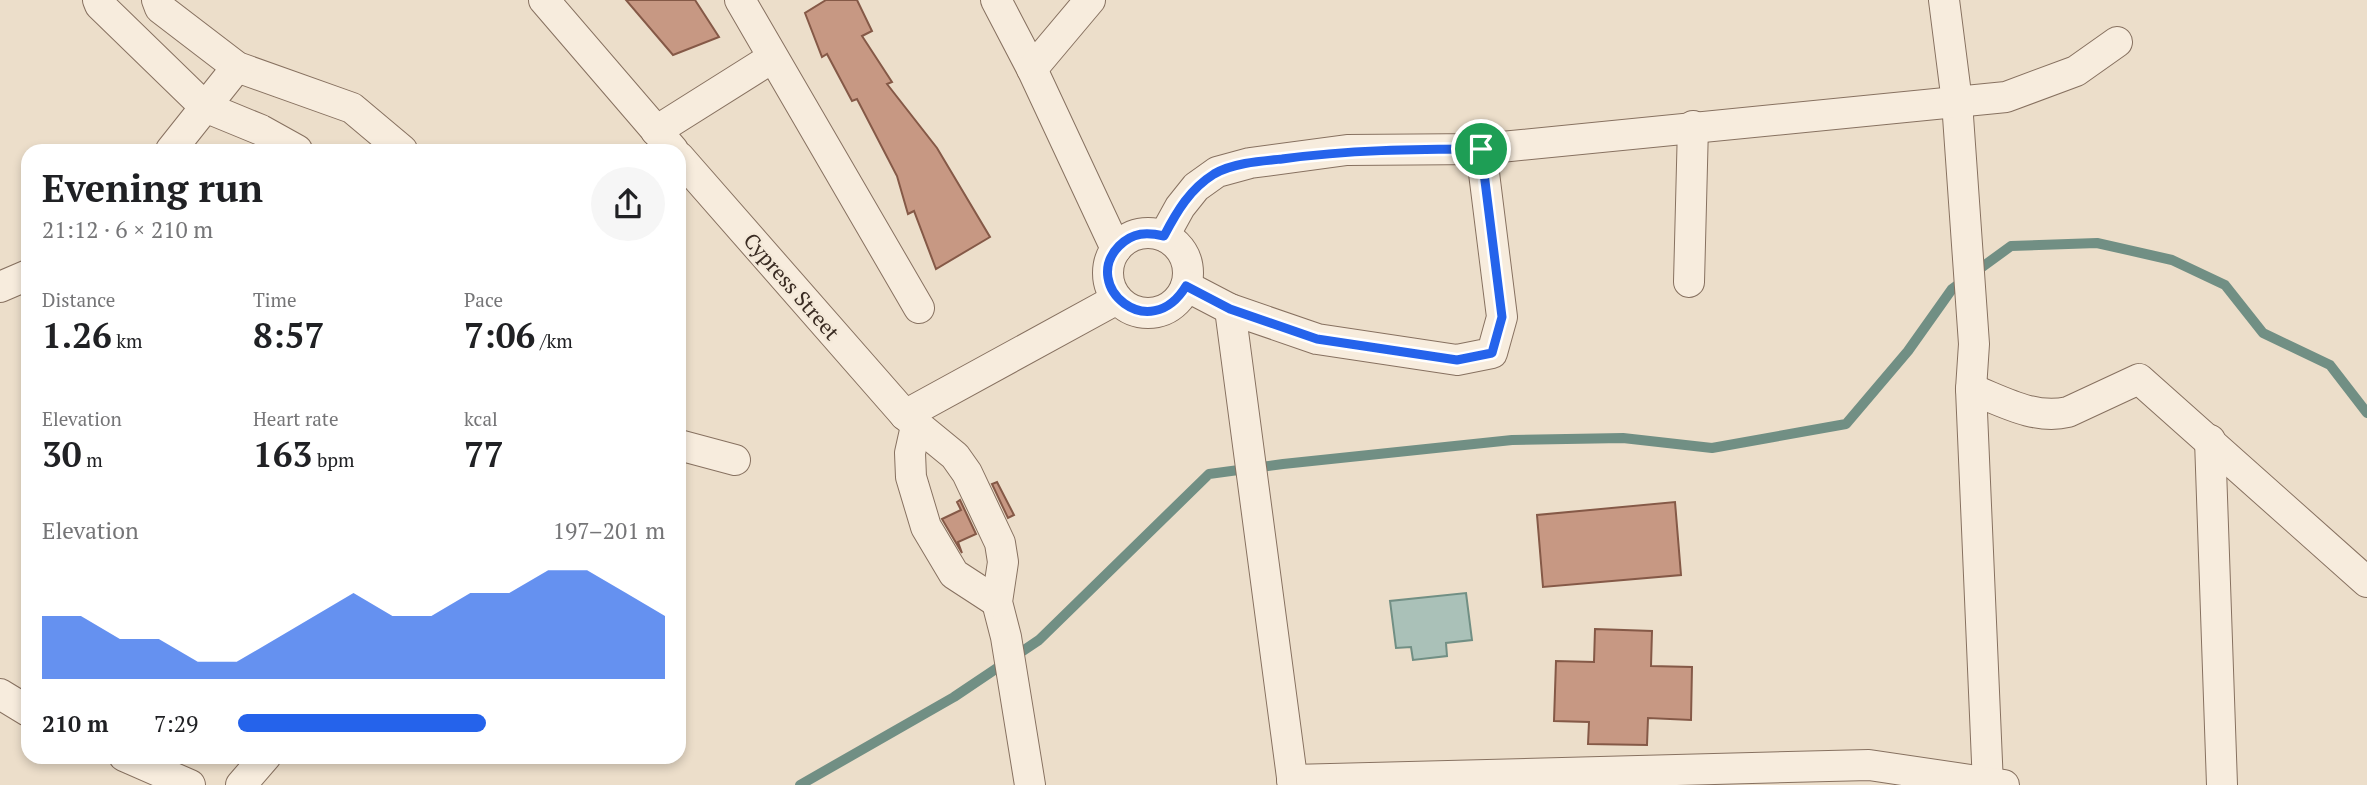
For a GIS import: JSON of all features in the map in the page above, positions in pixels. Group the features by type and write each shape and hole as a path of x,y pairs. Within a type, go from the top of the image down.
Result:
{"street":[{"path":"98,0 100,5 205,107 261,130 286,144"},
{"path":"157,0 160,8 237,67 352,108 395,144"},
{"path":"544,0 664,141 772,58"},
{"path":"740,0 919,308"},
{"path":"996,0 1032,69 1116,249"},
{"path":"1032,69 1090,0"},
{"path":"1230,309 1293,783 1869,765 1994,784 1971,388 1974,344 1957,102 1944,0"},
{"path":"1164,236 1180,206 1196,187 1217,172 1250,163 1347,150 1481,149 2006,97 2076,71 2117,41"},
{"path":"176,144 237,67"},
{"path":"1689,282 1693,126"},
{"path":"1186,286 1230,309 1317,339 1457,360 1492,353 1502,317 1481,149"},
{"name":"Cypress Street","path":"686,165 910,420 955,456 967,473 993,525 1003,562 998,602"},
{"path":"1138,234 1164,236 1177,244 1185,257 1189,272 1186,286 1177,301 1163,310 1146,313 1130,308 1117,299 1108,274 1116,249 1125,240 1138,234"},
{"path":"0,287 21,278"},
{"path":"1030,785 1020,713 998,602 954,574 935,545 917,505 911,477 910,420 1117,299"},
{"path":"1971,388 2035,414 2058,415 2139,379 2367,582"},
{"path":"2210,440 2222,785"},
{"path":"686,446 735,460"},
{"path":"0,694 21,707"},
{"path":"147,764 181,776"},
{"path":"241,785 259,764"}],"shaded area":[{"path":"1466,593 1472,640 1446,643 1447,656 1413,660 1411,647 1396,648 1390,601"}],"building":[{"path":"626,0 695,0 719,37 673,55"},
{"path":"826,0 857,0 872,31 862,36 892,82 887,84 937,148 990,237 936,269 914,211 908,214 897,176 857,99 852,101 827,54 822,57 805,13"},
{"path":"997,482 1014,515 1008,518 992,484"},
{"path":"960,500 976,534 958,542 962,553 942,519 961,510 957,502"},
{"path":"1675,502 1681,575 1543,587 1537,515"},
{"path":"1595,629 1652,631 1651,666 1692,667 1691,720 1648,718 1647,745 1588,744 1589,722 1554,721 1556,661 1594,662"}],"waterway":[{"path":"800,785 954,697 1039,640 1209,474 1512,440 1623,438 1712,448 1846,424 1908,351 1952,289 2011,246 2097,243 2172,260 2225,285 2263,333 2330,365 2367,413"}],"route":[{"path":"1481,149 1502,317 1492,353 1457,360 1317,339 1230,309 1186,286 1177,301 1163,310 1146,313 1130,308 1117,299 1111,287 1108,274 1116,249 1125,240 1138,234 1164,236 1180,206 1196,187 1217,172 1250,163 1347,150 1481,149"}]}
